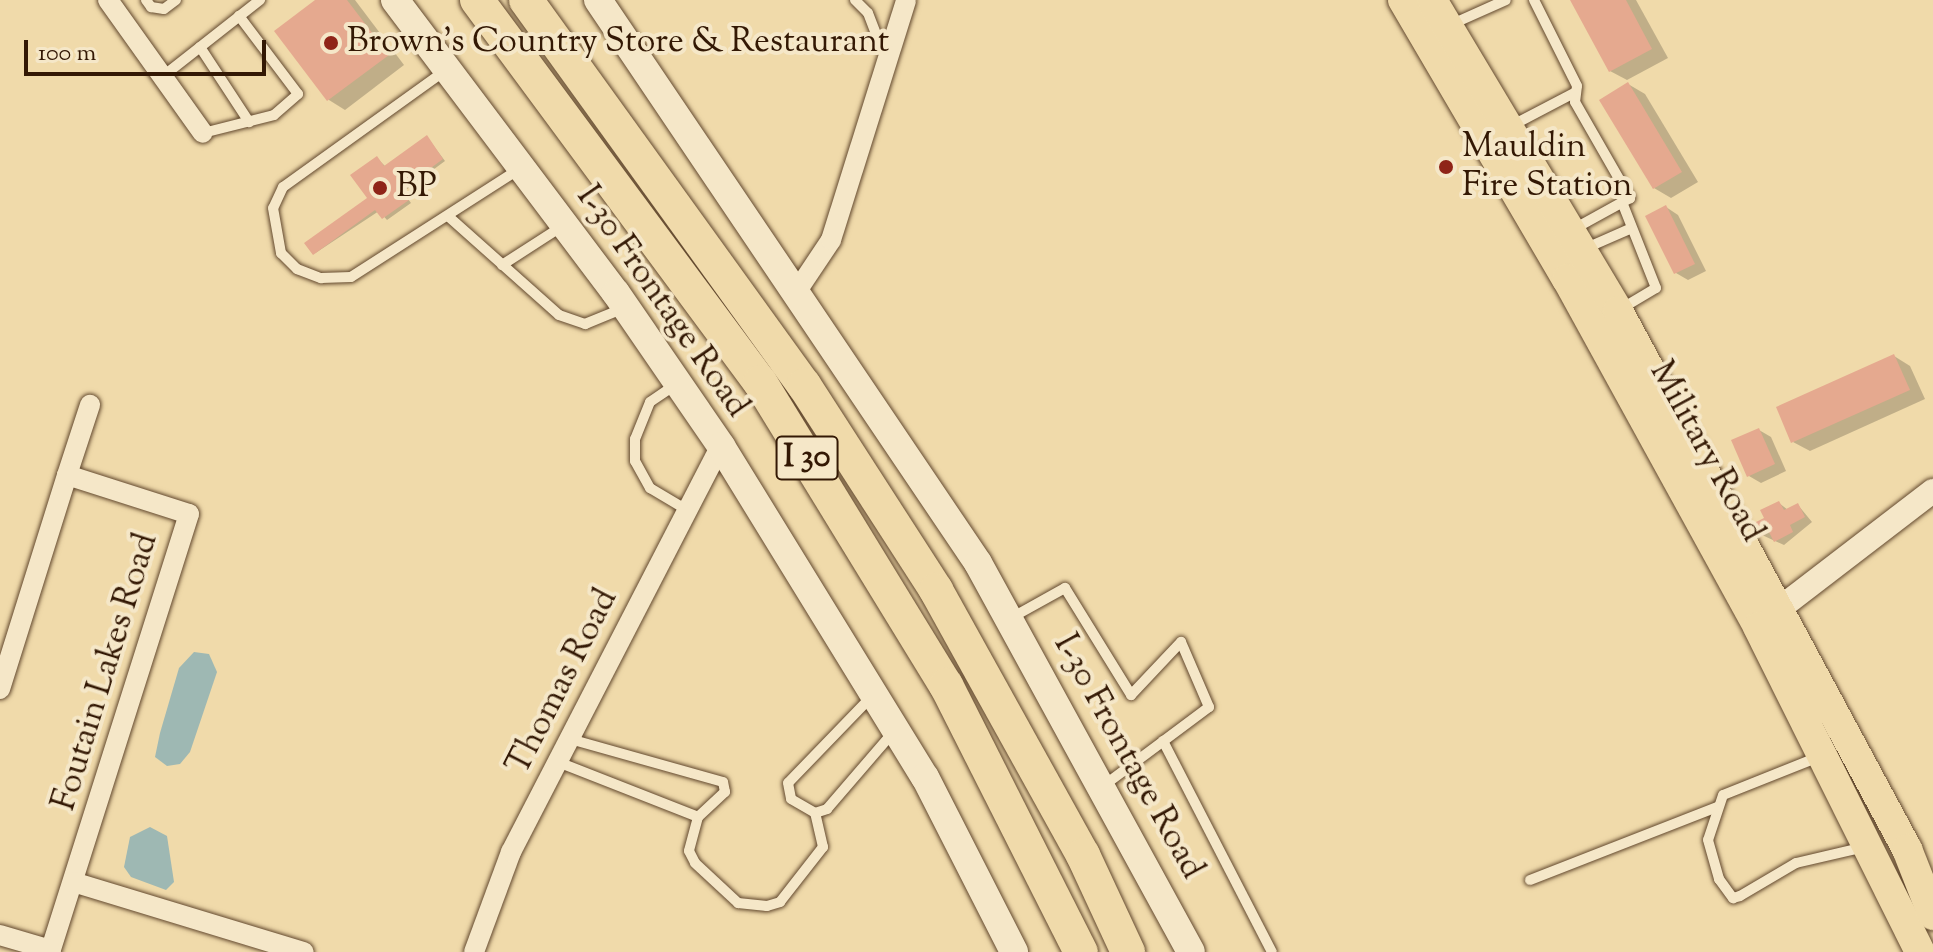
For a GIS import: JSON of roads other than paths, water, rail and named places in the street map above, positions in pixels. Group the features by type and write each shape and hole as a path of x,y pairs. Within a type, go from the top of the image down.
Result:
{"highway":[{"name":"I 30","path":"477,0 760,382 946,685 1081,952"},
{"name":"I 30","path":"526,0 804,385 936,590 1083,855 1128,952"}],"main road":[{"name":"I-30 Frontage Road","path":"395,0 625,307 721,446 895,729 1014,952"},
{"name":"I-30 Frontage Road","path":"598,0 978,563 1103,786 1191,952"},
{"name":"Military Road","path":"1403,0 1496,136 1576,240 1618,311 1768,618 1822,756 1870,846 1920,952"},
{"name":"Military Road","path":"1432,0 1449,26 1496,136 1608,351 1907,849 1933,915"}],"street":[{"path":"108,0 203,133"},
{"path":"795,294 831,240 906,0"},
{"path":"0,689 9,628 90,405"},
{"name":"Thomas Road","path":"474,952 511,852 721,446"},
{"name":"Foutain Lakes Road","path":"0,935 51,950 189,514 67,475"},
{"path":"1768,618 1933,491"},
{"path":"73,882 304,952"}],"lane":[{"path":"146,0 151,7 164,9 176,0"},
{"path":"162,77 260,0"},
{"path":"855,0 868,13 877,36 893,42"},
{"path":"1449,26 1506,0"},
{"path":"1534,0 1576,92 1575,102 1630,198 1576,240"},
{"path":"203,133 274,115 298,94 239,16"},
{"path":"200,47 249,122"},
{"path":"447,69 283,187 273,208 281,253 297,269 321,278 351,277 449,217 521,167"},
{"path":"1496,136 1576,92"},
{"path":"1618,311 1656,288 1622,202"},
{"path":"449,217 559,315 585,324 625,307"},
{"path":"502,265 564,224"},
{"path":"1576,240 1632,228"},
{"path":"677,383 650,402 635,439 635,461 650,488 687,510"},
{"path":"1009,619 1065,588 1131,695 1181,642 1209,707 1103,786"},
{"path":"570,739 723,782 725,792 698,817 689,851 695,863 738,903 767,906 780,902 823,847 815,813 791,799 788,783 874,694"},
{"path":"815,813 827,809 895,729"},
{"path":"1163,741 1272,952"},
{"path":"1822,756 1723,795 1708,840 1719,879 1733,898 1796,863 1870,846"},
{"path":"558,762 698,817"},
{"path":"1530,880 1717,807"}],"water":[{"path":"194,652 209,654 217,672 190,752 180,764 167,766 155,757 160,733 179,668"},
{"path":"150,827 167,836 174,882 166,890 131,877 124,867 130,837"}],"place":[{"name":"Brown's Country Store & Restaurant","path":"331,43"},
{"name":"Mauldin Fire Station","path":"1446,167"},
{"name":"BP","path":"380,188"}]}
